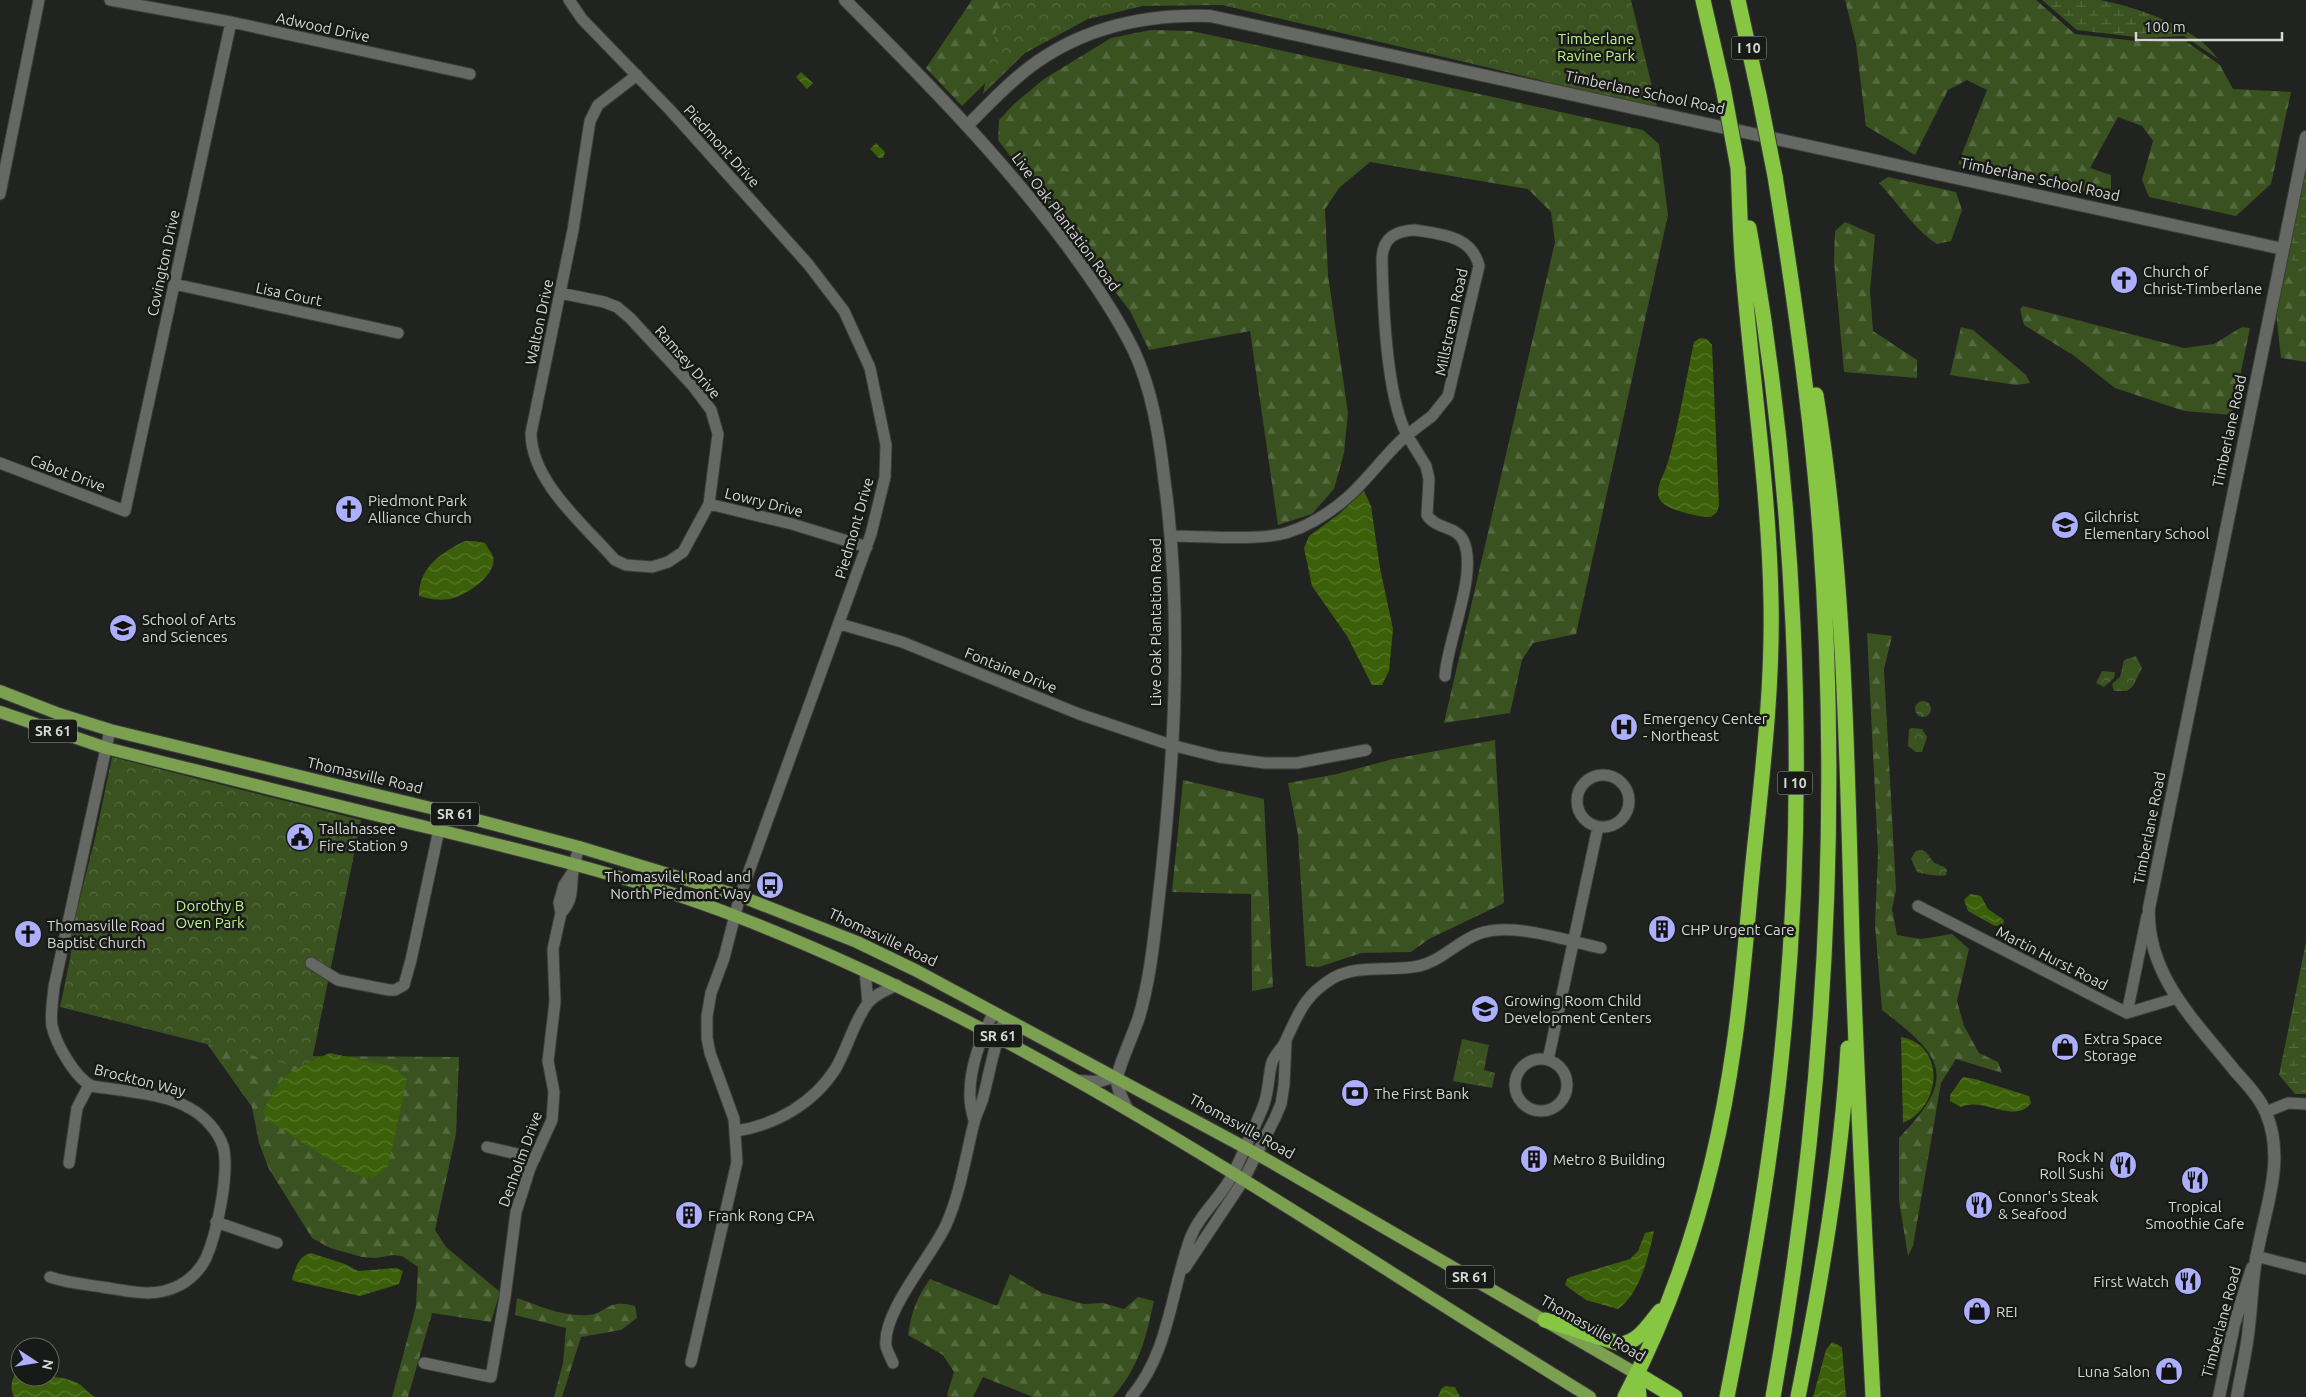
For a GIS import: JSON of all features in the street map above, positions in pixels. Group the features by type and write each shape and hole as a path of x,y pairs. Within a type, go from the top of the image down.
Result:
{"highway":[{"name":"I 10","path":"1704,0 1738,168 1767,346 1782,489 1793,668 1795,811 1790,954 1776,1106 1756,1248 1727,1397"},
{"name":"I 10","path":"1738,0 1759,95 1787,247 1806,390 1818,516 1827,669 1829,804 1826,930 1814,1101 1796,1253 1773,1397"},
{"path":"1625,1397 1668,1303 1702,1194 1730,1074 1738,1017 1768,707 1771,634 1768,527 1743,277 1738,168"},
{"path":"1787,247 1813,377 1832,522 1849,792 1859,1136 1873,1397"},
{"path":"1798,1397 1823,1266 1837,1172 1845,1089 1852,937"},
{"path":"1545,1320 1612,1342 1624,1343 1638,1337 1668,1303"},
{"path":"1637,1374 1639,1397"},
{"name":"Thomasville Road","path":"1637,1374 1675,1397"}],"main road":[{"name":"Thomasville Road","path":"0,691 59,714 110,730 443,811 580,847 740,896 874,950 1116,1076 1245,1147 1637,1374"},
{"name":"SR 61","path":"0,712 106,748 530,852 573,869 736,916 865,971 998,1036 1127,1109 1590,1397"},
{"path":"237,781 242,763"},
{"path":"348,808 352,790"},
{"path":"865,971 874,950"}],"street":[{"path":"0,194 39,0"},
{"name":"Adwood Drive","path":"110,0 231,22 470,74"},
{"name":"Piedmont Drive","path":"569,0 582,20 637,75 808,264 830,291 852,326 870,368 886,445 882,496 867,547 740,896 736,916 711,992 706,1020 710,1053 730,1106 736,1131 737,1162 691,1362"},
{"name":"Live Oak Plantation Road","path":"845,0 968,125 1044,215 1078,260 1116,319 1135,353 1152,407 1162,455 1171,536 1174,654 1171,745 1157,910 1148,976 1132,1040 1116,1076"},
{"name":"Timberlane School Road","path":"968,125 1029,67 1089,33 1143,18 1210,16 2283,249"},
{"name":"Covington Drive","path":"125,511 231,22"},
{"name":"Walton Drive","path":"623,563 615,560 548,484 536,466 530,433 560,293 594,112 607,96 637,75"},
{"name":"Timberlane Road","path":"2127,1013 2306,137"},
{"name":"Millstream Road","path":"1171,536 1270,536 1298,529 1332,509 1349,496 1392,448 1407,435 1432,416 1448,396 1479,266 1474,252 1459,239 1415,230 1403,231 1389,238 1384,244 1382,258 1389,358 1394,397 1399,417 1407,435 1419,452 1427,472 1427,515 1434,523 1459,535 1464,543 1466,555 1463,595 1445,676"},
{"name":"Lisa Court","path":"174,284 398,333"},
{"name":"Ramsey Drive","path":"560,293 604,302 617,307 630,318 693,386 711,410 718,434 710,504"},
{"name":"Cabot Drive","path":"0,464 125,511"},
{"name":"Lowry Drive","path":"623,563 652,567 668,562 683,552 710,504 792,524 867,547"},
{"name":"Fontaine Drive","path":"840,624 902,642 1080,714 1171,745"},
{"name":"Brockton Way","path":"50,1277 68,1284 138,1294 163,1292 180,1285 199,1269 206,1258 216,1222 225,1159 220,1139 211,1126 191,1108 176,1101 89,1085 66,1058 52,1024 54,987 110,730"},
{"path":"1171,745 1219,757 1274,763 1320,760 1366,750"},
{"path":"1602,774 1609,775 1621,782 1626,789 1628,805 1624,816 1618,822 1607,827 1598,826 1587,822 1581,815 1577,797 1583,784 1590,778 1602,774"},
{"path":"311,963 338,980 389,990 395,990 404,985 412,960 443,811"},
{"path":"1548,1060 1598,826"},
{"name":"Denholm Drive","path":"424,1363 491,1377 505,1297 516,1212 535,1158 550,1128 554,1106 548,1061 555,1002 553,949 562,913 559,903 564,885 573,869 580,847"},
{"name":"Martin Hurst Road","path":"1918,906 2127,1013"},
{"name":"Timberlane Road","path":"2149,908 2148,928 2152,952 2159,968 2177,998 2249,1087 2266,1112 2276,1155 2256,1256 2249,1329 2237,1397"},
{"path":"1238,1178 1245,1147 1267,1096 1273,1060 1286,1042 1299,1009 1308,997 1335,977 1354,971 1419,966 1435,960 1478,934 1496,929 1520,931 1601,948"},
{"path":"865,971 868,1003"},
{"path":"736,1131 769,1123 786,1115 813,1096 835,1068 868,1003 877,994 897,985"},
{"path":"2127,1013 2177,998"},
{"path":"974,1122 970,1097 973,1072 984,1030 994,1012"},
{"path":"893,1363 886,1346 890,1324 906,1290 938,1241 953,1208 966,1167 974,1122 983,1099 998,1036 1006,1018"},
{"path":"1131,1397 1156,1356 1191,1236 1257,1154 1281,1104 1286,1042"},
{"path":"1536,1060 1548,1060 1557,1064 1564,1072 1567,1090 1558,1105 1547,1110 1536,1110 1527,1107 1520,1099 1516,1088 1518,1075 1527,1064 1536,1060"},
{"path":"1079,1081 1096,1082 1116,1076 1120,1095 1127,1109"},
{"path":"69,1163 77,1108 89,1085"},
{"path":"2266,1112 2288,1103 2306,1104"},
{"path":"487,1147 535,1158"},
{"path":"216,1222 278,1243"},
{"path":"2256,1256 2306,1269"},
{"name":"Timberlane Road","path":"2219,1397 2236,1317 2245,1284 2256,1256"}],"green space":[{"name":"Timberlane Ravine Park","path":"972,0 1623,0 1652,101 1646,106 1220,2 1143,1 1080,20 1022,47 962,106 926,68"},
{"name":"Timberlane Ravine Park","path":"1002,0 1631,0 1657,107 1222,5 1143,6 1088,19 1025,53 983,94"},
{"path":"1845,0 2036,0 2075,34 2144,42 2184,40 2220,65 2233,89 2291,92 2271,184 2236,216 2149,197 2142,180 2153,141 2142,126 2118,117 2090,168 2111,175 2111,198 1958,164 1987,90 1967,80 1948,90 1915,155 1866,126 1856,44"},
{"path":"2042,0 2100,0 2148,13 2196,37 2218,59 2184,36 2144,38 2077,30"},
{"path":"1151,30 1192,31 1643,130 1659,144 1668,215 1576,634 1533,643 1522,660 1510,713 1444,723 1555,242 1551,212 1528,189 1370,162 1339,188 1325,209 1328,275 1348,413 1344,453 1334,489 1312,514 1278,525 1250,331 1149,350 1130,311 998,140 999,120 1014,104 1044,79 1111,38"},
{"path":"2306,166 2306,274 2288,257"},
{"path":"1888,177 1956,192 1962,210 1951,241 1937,244 1921,231 1879,183"},
{"path":"1845,222 1875,235 1870,291 1873,331 1917,360 1917,378 1844,372 1834,261 1835,231"},
{"path":"2288,257 2306,274 2306,362 2281,358 2276,313"},
{"path":"2023,306 2184,348 2214,344 2242,327 2250,328 2232,415 2184,411 2115,388 2073,355 2024,325 2020,309"},
{"path":"1961,327 1973,330 2026,375 2030,383 2016,385 1950,375"},
{"path":"1867,633 1892,636 1884,669 1896,890 1892,909 1897,935 1921,939 1952,934 1969,949 1957,1001 1964,1026 1979,1053 1998,1062 2002,1073 1956,1059 1941,1083 1913,1246 1908,1256 1899,1200 1899,1138 1918,1117 1930,1099 1936,1083 1936,1069 1930,1055 1919,1041 1882,1010 1875,925 1878,853"},
{"path":"2136,656 2142,668 2133,686 2127,691 2114,691 2112,684 2120,677 2124,660"},
{"path":"2102,671 2115,672 2114,678 2104,687 2096,683"},
{"path":"1923,701 1929,703 1931,709 1929,715 1923,717 1917,715 1915,709 1917,703"},
{"path":"1909,729 1922,729 1927,737 1922,752 1916,752 1908,746"},
{"path":"1495,740 1504,903 1429,939 1411,952 1361,953 1319,967 1306,966 1298,835 1288,783 1337,774 1393,759"},
{"name":"Dorothy B Oven Park","path":"112,757 361,820 310,1070 60,1007"},
{"path":"1183,780 1264,799 1273,987 1252,991 1251,894 1172,892"},
{"path":"101,815 302,1056 459,1057 456,1134 435,1230 446,1247 500,1292 491,1322 432,1313 408,1397 392,1397 416,1306 418,1267 402,1256 362,1257 330,1248 312,1238 269,1169 259,1143 252,1107 205,1041 70,971 72,929"},
{"path":"1919,850 1925,851 1935,863 1947,869 1946,875 1940,876 1917,872 1911,859 1915,852"},
{"path":"2306,942 2306,1094 2295,1094 2279,1075"},
{"path":"1462,1039 1489,1045 1484,1070 1495,1073 1492,1088 1453,1081"},
{"path":"1010,1274 1042,1293 1084,1304 1103,1303 1124,1309 1138,1297 1154,1301 1140,1352 1130,1374 1113,1397 1033,1397 983,1377 973,1397 948,1397 954,1372 943,1355 908,1335 918,1299 930,1279 997,1306"},
{"path":"517,1298 552,1310 579,1315 595,1314 613,1305 626,1304 635,1306 637,1318 621,1330 581,1337 562,1397 554,1397 563,1363 566,1328 515,1315"}],"water":[{"path":"801,72 813,83 807,89 796,77"},
{"path":"876,143 885,152 883,158 879,158 870,149"},
{"path":"1700,338 1707,339 1712,345 1719,505 1717,512 1711,517 1690,514 1667,506 1659,498 1658,494 1675,435 1694,342"},
{"path":"1364,491 1371,506 1380,568 1393,629 1389,671 1382,685 1372,685 1347,636 1312,586 1304,548 1309,536 1339,514"},
{"path":"465,541 485,543 492,554 493,564 486,577 464,594 450,599 442,600 419,596 420,586 427,569 440,556"},
{"path":"1970,894 1981,896 1988,909 2004,920 2003,925 1995,926 1968,911 1964,900"},
{"path":"1901,1037 1916,1042 1926,1052 1932,1064 1934,1077 1931,1091 1925,1104 1916,1115 1903,1123"},
{"path":"330,1053 394,1067 407,1079 388,1166 373,1179 357,1175 320,1154 269,1121 263,1112 282,1080 297,1068"},
{"path":"1963,1077 2029,1096 2031,1103 2024,1109 2016,1111 1979,1105 1961,1107 1950,1101 1950,1095"},
{"path":"1654,1231 1638,1284 1626,1302 1618,1309 1586,1300 1565,1285 1570,1277 1630,1259 1638,1251 1645,1233"},
{"path":"311,1253 345,1264 358,1271 396,1268 403,1271 399,1284 360,1296 294,1281 292,1279 298,1263 303,1257"},
{"path":"1832,1342 1842,1347 1846,1397 1813,1397 1826,1350"},
{"path":"60,1378 79,1384 95,1397 14,1397 12,1387 60,1387"},
{"path":"1445,1386 1455,1387 1460,1397 1438,1397 1441,1389"}],"place":[{"name":"Church of Christ-Timberlane","path":"2124,280"},
{"name":"Piedmont Park Alliance Church","path":"349,509"},
{"name":"Gilchrist Elementary School","path":"2065,525"},
{"name":"School of Arts and Sciences","path":"123,628"},
{"name":"Emergency Center - Northeast","path":"1624,727"},
{"name":"Tallahassee Fire Station 9","path":"300,837"},
{"name":"Thomasvilel Road and North Piedmont Way","path":"770,885"},
{"name":"CHP Urgent Care","path":"1662,929"},
{"name":"Thomasville Road Baptist Church","path":"28,934"},
{"name":"Growing Room Child Development Centers","path":"1485,1009"},
{"name":"Extra Space Storage","path":"2065,1047"},
{"name":"The First Bank","path":"1355,1093"},
{"name":"Metro 8 Building","path":"1534,1159"},
{"name":"Rock N Roll Sushi","path":"2123,1165"},
{"name":"Tropical Smoothie Cafe","path":"2195,1180"},
{"name":"Connor's Steak & Seafood","path":"1979,1205"},
{"name":"Frank Rong CPA","path":"689,1215"},
{"name":"First Watch","path":"2188,1281"},
{"name":"REI","path":"1977,1311"},
{"name":"Luna Salon","path":"2169,1371"}]}
